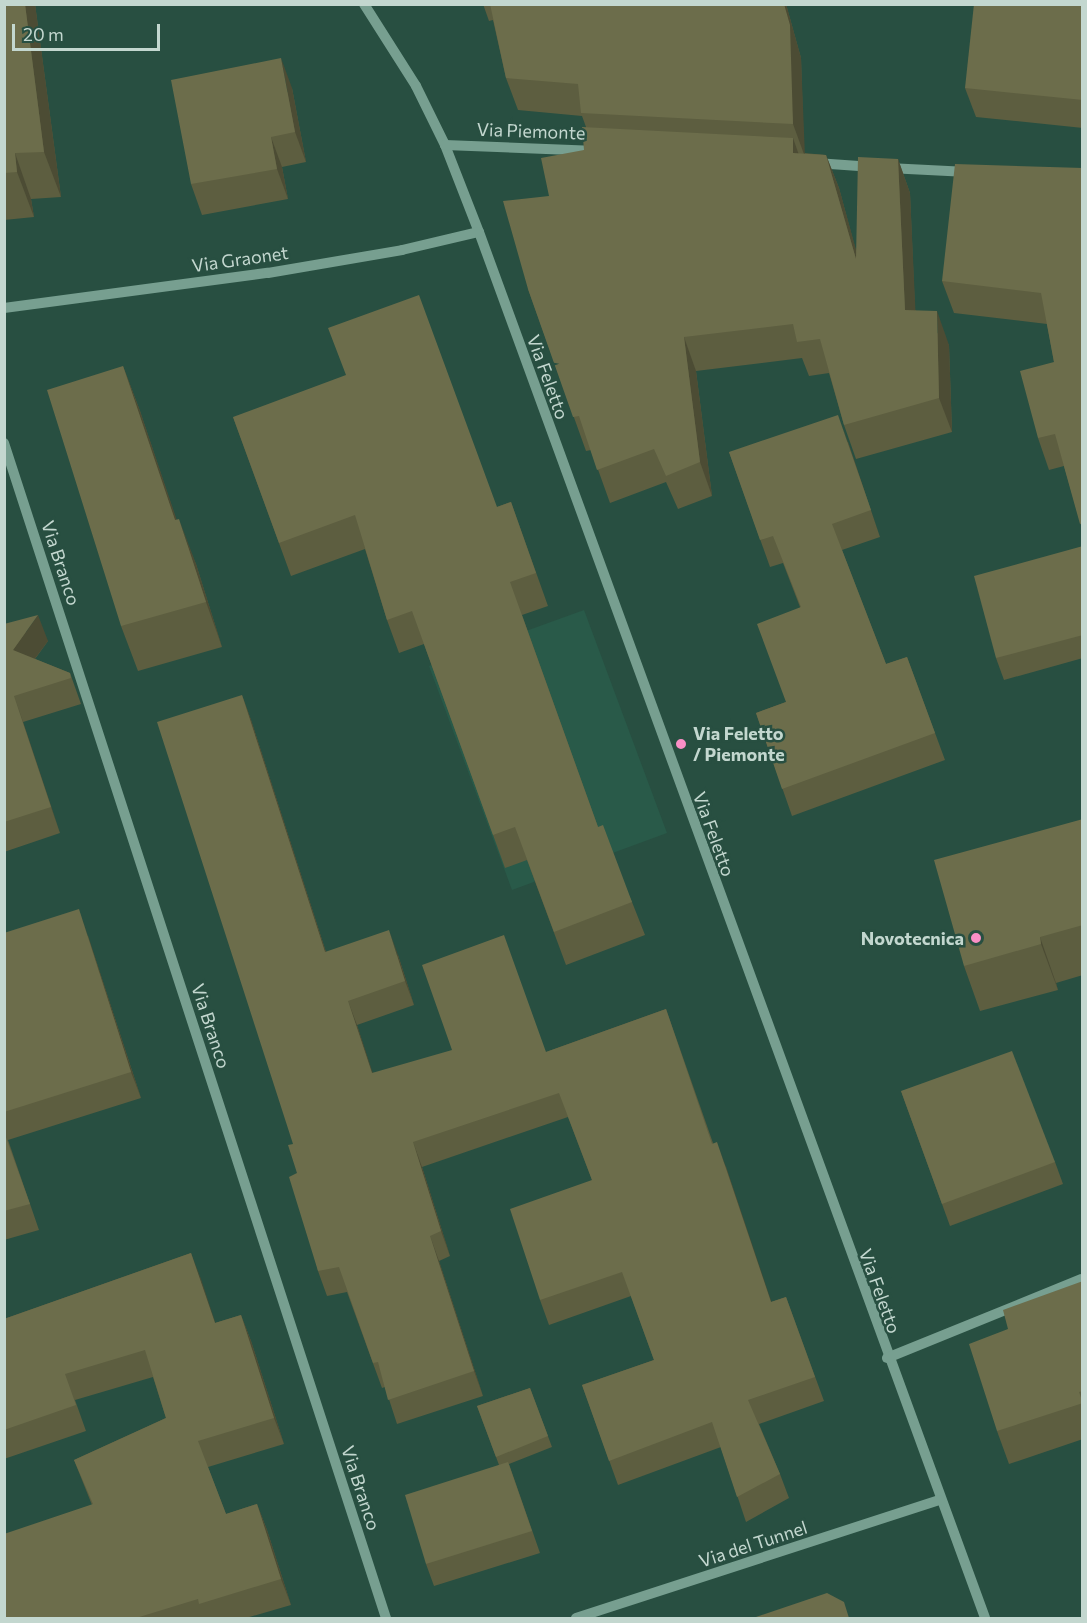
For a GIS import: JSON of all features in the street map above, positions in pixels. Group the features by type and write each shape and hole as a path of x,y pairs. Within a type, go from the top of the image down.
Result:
{"street":[{"name":"Via Feletto","path":"364,4 373,10 445,145 479,232 887,1358 985,1618"},
{"name":"Via Piemonte","path":"445,145 611,152"},
{"path":"800,162 976,173"},
{"name":"Via Graonet","path":"4,308 268,273 402,250 479,232"},
{"name":"Via Branco","path":"4,443 386,1618"},
{"path":"887,1358 1083,1279"},
{"name":"Via del Tunnel","path":"576,1618 939,1500"}],"shaded area":[{"path":"584,610 667,833 512,890 429,666"}],"building":[{"path":"4,4 25,4 44,152 15,153 17,172 4,173"},
{"path":"490,4 784,4 790,25 793,124 581,113 578,84 506,78"},
{"path":"974,4 1083,4 1083,100 965,88"},
{"path":"281,58 295,132 271,137 277,169 191,184 171,80"},
{"path":"582,127 793,138 793,153 826,155 856,259 858,157 898,159 905,310 937,311 939,398 844,425 820,339 797,342 793,324 684,337 700,462 666,476 654,449 597,470 579,416 573,417 528,289 503,201 549,196 541,158 584,150"},
{"path":"955,164 1083,168 1083,523 1080,524 1055,434 1038,438 1020,371 1054,362 1041,293 942,281"},
{"path":"419,295 497,507 511,502 536,573 510,582 598,827 603,825 632,902 554,932 515,827 493,835 412,611 387,620 355,515 279,543 233,417 346,375 328,328"},
{"path":"123,366 175,520 179,519 206,602 121,626 47,390"},
{"path":"838,415 871,510 832,524 886,664 907,657 935,733 782,789 756,713 786,702 757,624 801,607 773,536 760,540 729,452"},
{"path":"1083,546 1083,635 996,658 974,576"},
{"path":"38,615 13,650 70,673 71,678 14,696 51,807 4,822 4,624"},
{"path":"242,695 325,952 389,930 405,981 348,1001 372,1073 452,1050 422,965 504,935 546,1052 666,1009 712,1144 717,1142 771,1302 786,1297 815,1377 748,1400 780,1474 737,1497 712,1422 609,1461 582,1385 654,1360 622,1272 540,1300 510,1209 592,1180 559,1093 413,1142 441,1231 430,1236 474,1371 388,1400 378,1362 373,1363 339,1267 318,1271 289,1177 297,1173 288,1145 293,1144 157,722"},
{"path":"1083,819 1083,925 1040,937 1041,944 964,966 934,860"},
{"path":"79,909 131,1072 4,1112 4,933"},
{"path":"1012,1051 1055,1162 942,1204 901,1091"},
{"path":"4,1132 30,1204 4,1211"},
{"path":"191,1253 215,1323 241,1315 274,1418 198,1441 226,1514 257,1504 281,1579 199,1604 198,1599 136,1618 4,1618 4,1534 93,1504 74,1460 166,1418 145,1350 65,1374 76,1405 4,1430 4,1319"},
{"path":"1083,1281 1083,1391 1079,1392 1083,1403 997,1431 969,1344 1008,1329 1003,1310"},
{"path":"530,1388 548,1436 496,1457 477,1406"},
{"path":"508,1462 532,1531 426,1564 405,1495"},
{"path":"827,1593 844,1602 849,1618 753,1618"}],"place":[{"name":"Via Feletto / Piemonte","path":"681,744"},
{"name":"Novotecnica","path":"976,938"}]}
